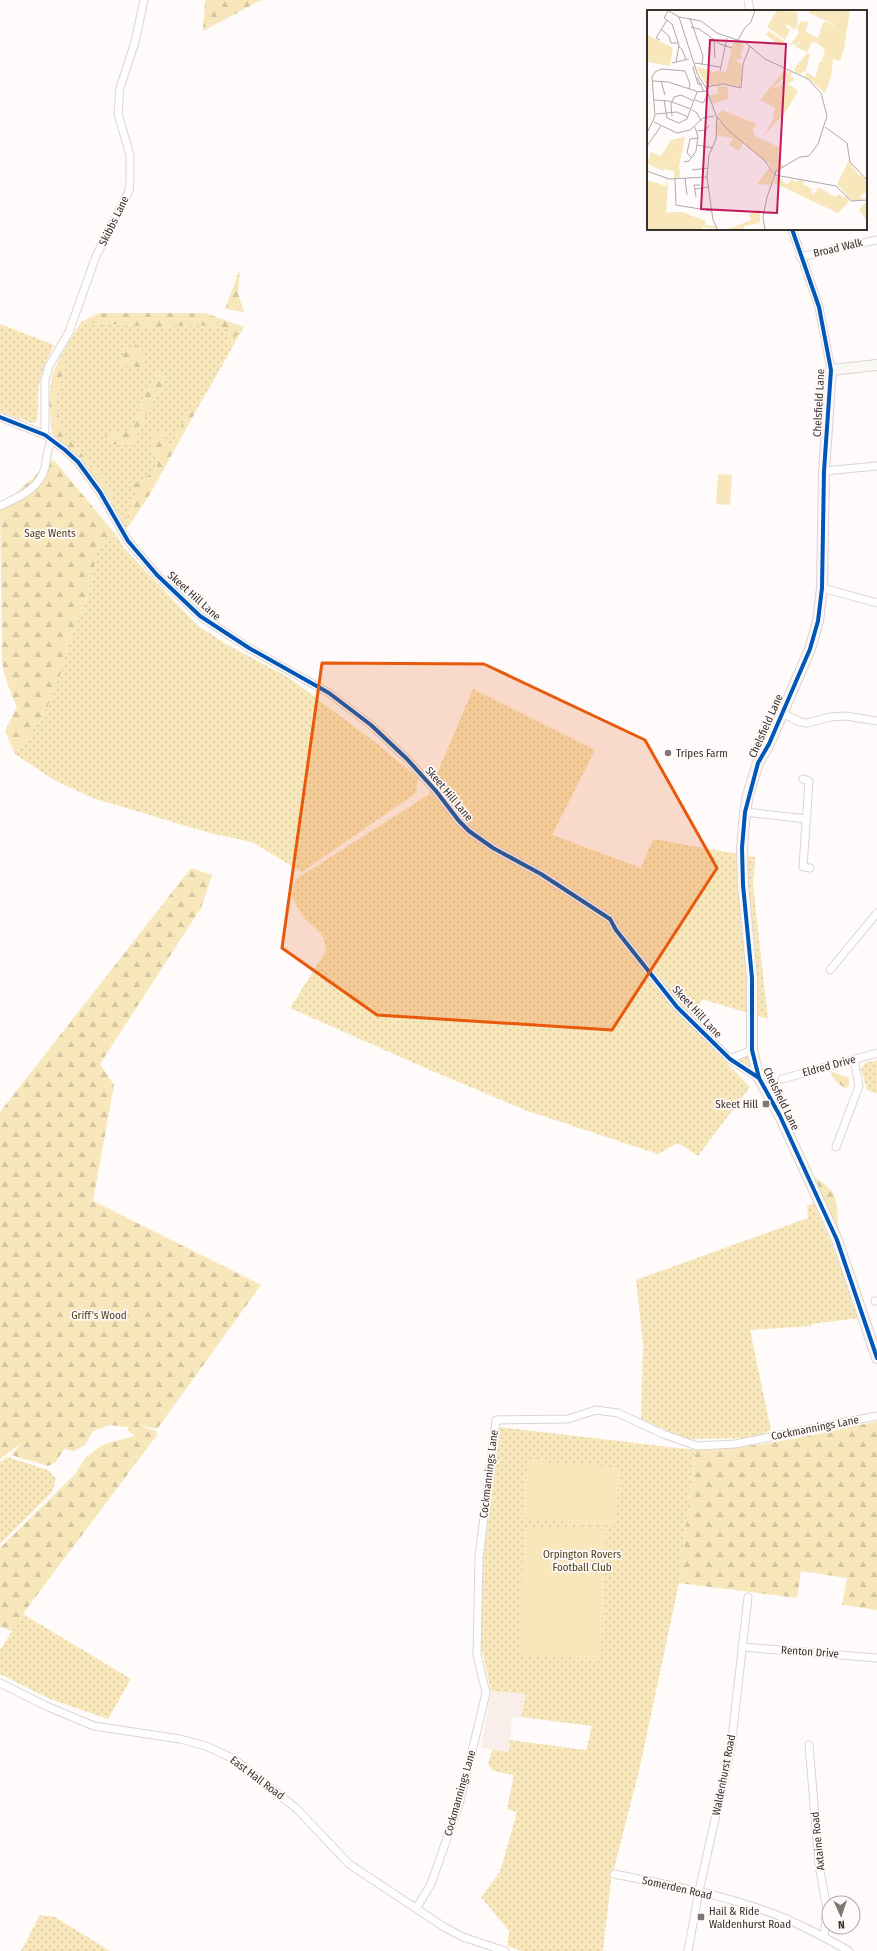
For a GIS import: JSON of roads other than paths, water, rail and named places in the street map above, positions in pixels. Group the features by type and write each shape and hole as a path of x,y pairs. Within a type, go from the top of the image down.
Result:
{"street":[{"name":"Skibbs Lane","path":"0,506 36,485 44,469 48,444 45,380 50,366 69,332 96,256 129,191 130,155 120,125 118,108 120,88 135,42 144,0"},
{"path":"748,0 750,10"},
{"name":"Chelsfield Lane","path":"792,230 800,257 819,307 831,370 824,471 822,588 818,621 814,635 769,744 758,763 745,812 742,848 743,886 752,978 752,1050 759,1078 790,1138 837,1240 877,1358"},
{"name":"Broad Walk","path":"800,257 877,240"},
{"path":"831,370 877,365"},
{"name":"Skeet Hill Lane","path":"0,417 48,438 78,462 100,492 128,541 157,575 185,602 217,628 329,693 371,725 407,759 469,831 493,848 541,874 610,919 616,930 677,1006 730,1059 759,1078"},
{"path":"824,471 877,466"},
{"path":"822,588 877,603"},
{"path":"782,713 800,722 807,723 830,717 846,716 877,721"},
{"path":"803,779 809,780 803,867 810,868"},
{"path":"745,812 807,819"},
{"path":"830,970 877,913"},
{"path":"730,1059 752,1050"},
{"name":"Eldred Drive","path":"782,1079 877,1053"},
{"path":"836,1146 859,1086 854,1059"},
{"name":"Cockmannings Lane","path":"417,1908 432,1884 460,1801 486,1693 478,1655 479,1557 496,1420 568,1419 596,1410 618,1413 663,1434 698,1446 735,1444 877,1416"},
{"name":"Waldenhurst Road","path":"688,1951 699,1891 731,1746 748,1597"},
{"name":"Renton Drive","path":"742,1647 877,1658"},
{"name":"East Hall Road","path":"0,1683 46,1706 94,1726 180,1739 206,1746 234,1759 296,1808 349,1864 444,1927 463,1937 505,1951"},
{"name":"Axtaine Road","path":"809,1745 819,1865 827,1909 824,1937"},
{"name":"Somerden Road","path":"614,1874 699,1891 764,1910 824,1937 849,1951"}],"place":[{"name":"Tripes Farm","path":"668,753"},
{"name":"Skeet Hill","path":"766,1104"},
{"name":"Hail & Ride Waldenhurst Road","path":"701,1917"}],"park label":[{"name":"Sage Wents","path":"50,533"},
{"name":"Griff's Wood","path":"99,1315"},
{"name":"Orpington Rovers Football Club","path":"582,1560"}]}
